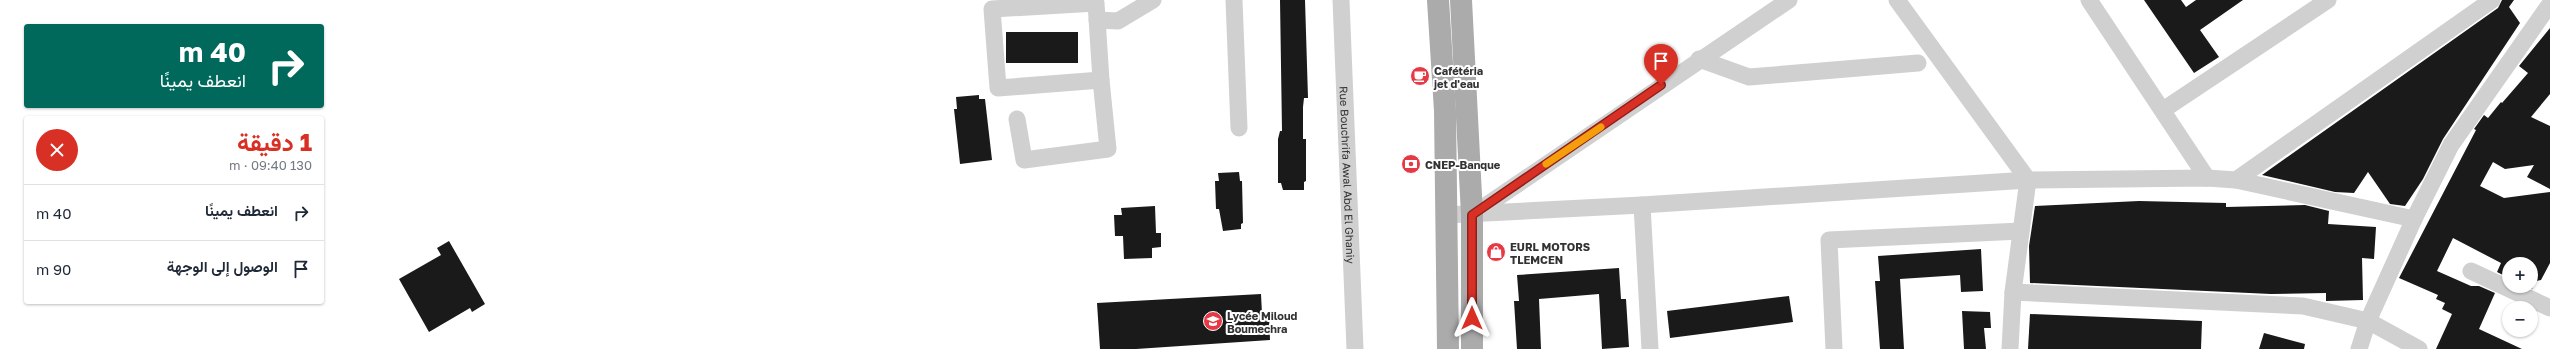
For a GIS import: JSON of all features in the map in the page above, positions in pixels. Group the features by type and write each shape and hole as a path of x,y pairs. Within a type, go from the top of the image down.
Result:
{"main road":[{"path":"1438,0 1445,111 1448,349"},
{"path":"1461,0 1472,215 1472,349"}],"street":[{"path":"1097,20 1118,21 1153,0"},
{"path":"1234,0 1239,128"},
{"name":"Rue Bouchrifa Awal Abd El Ghaniy","path":"1341,0 1355,349"},
{"path":"1472,215 1699,59 1789,0"},
{"path":"1897,0 2028,180 2012,292 2010,349"},
{"path":"2163,110 2328,0"},
{"path":"2236,180 2492,0"},
{"path":"2092,1 2207,178"},
{"path":"1017,119 1024,160 1108,149 1101,80 1096,3 992,9 998,88 1101,80"},
{"path":"2359,349 2368,321 2414,219 2451,146 2550,4"},
{"path":"1699,59 1749,77 1918,63"},
{"path":"1446,215 1472,215 1642,205 2028,180 2207,178 2236,180 2414,219"},
{"path":"1642,205 1650,349"},
{"path":"1834,349 1829,240 2021,231"},
{"path":"2471,271 2550,308"},
{"path":"2012,292 2302,306 2368,321 2419,349"}],"building":[{"path":"1280,0 1305,0 1308,98 1304,98 1303,107 1303,139 1306,139 1306,181 1304,182 1304,190 1283,190 1281,183 1278,183 1278,139 1280,131 1282,131"},
{"path":"2144,0 2181,0 2186,7 2196,0 2243,0 2200,30 2219,57 2194,73"},
{"path":"2502,0 2514,0 2509,7 2520,23 2443,139 2423,179 2405,206 2390,204 2368,172 2354,193 2335,192 2262,175 2498,8"},
{"path":"2550,28 2550,94 2531,117 2550,126 2550,189 2527,177 2534,165 2505,169 2493,162 2480,186 2504,198 2550,192 2550,263 2541,280 2538,281 2538,257 2502,257 2502,274 2497,272 2501,263 2453,238 2437,271 2471,286 2479,286 2495,293 2479,329 2522,349 2436,349 2452,314 2442,309 2445,303 2436,299 2438,295 2399,278 2476,130 2474,129 2484,115 2488,118 2528,73 2519,66"},
{"path":"1006,32 1078,32 1078,63 1006,63"},
{"path":"979,95 979,99 985,99 992,160 960,164 954,109 957,109 956,97"},
{"path":"1239,172 1240,181 1242,181 1243,223 1241,224 1241,229 1223,231 1219,209 1216,209 1215,181 1219,181 1218,173"},
{"path":"2139,201 2226,203 2226,207 2305,205 2329,211 2328,224 2376,227 2374,259 2362,258 2363,300 2326,301 2326,293 2271,294 2030,283 2029,246 2035,206"},
{"path":"1155,206 1156,233 1161,233 1161,247 1152,248 1152,258 1124,259 1123,236 1115,236 1114,215 1122,215 1121,208"},
{"path":"449,241 485,304 472,312 470,308 429,332 399,279 441,255 437,248"},
{"path":"1981,249 1983,291 1961,292 1960,275 1900,279 1904,349 1880,349 1875,281 1880,281 1878,256"},
{"path":"1619,268 1621,299 1626,299 1629,347 1602,349 1599,294 1539,299 1541,349 1517,349 1514,301 1519,301 1517,275"},
{"path":"1261,294 1262,314 1269,314 1270,340 1136,349 1100,349 1097,303"},
{"path":"1789,296 1793,322 1670,338 1667,311"},
{"path":"1962,311 1990,312 1991,328 1984,328 1986,349 1964,349"},
{"path":"2030,314 2202,321 2201,349 2028,349"},
{"path":"2264,333 2305,344 2304,349 2259,349"}],"slow traffic":[{"path":"1546,164 1601,127"}],"place":[{"name":"Cafétéria jet d'eau","path":"1420,76"},
{"name":"CNEP-Banque","path":"1411,164"},
{"name":"EURL MOTORS TLEMCEN","path":"1496,252"},
{"name":"Lycée Miloud Boumechra","path":"1213,321"}],"route":[{"path":"1472,318 1472,215 1661,85"}]}
